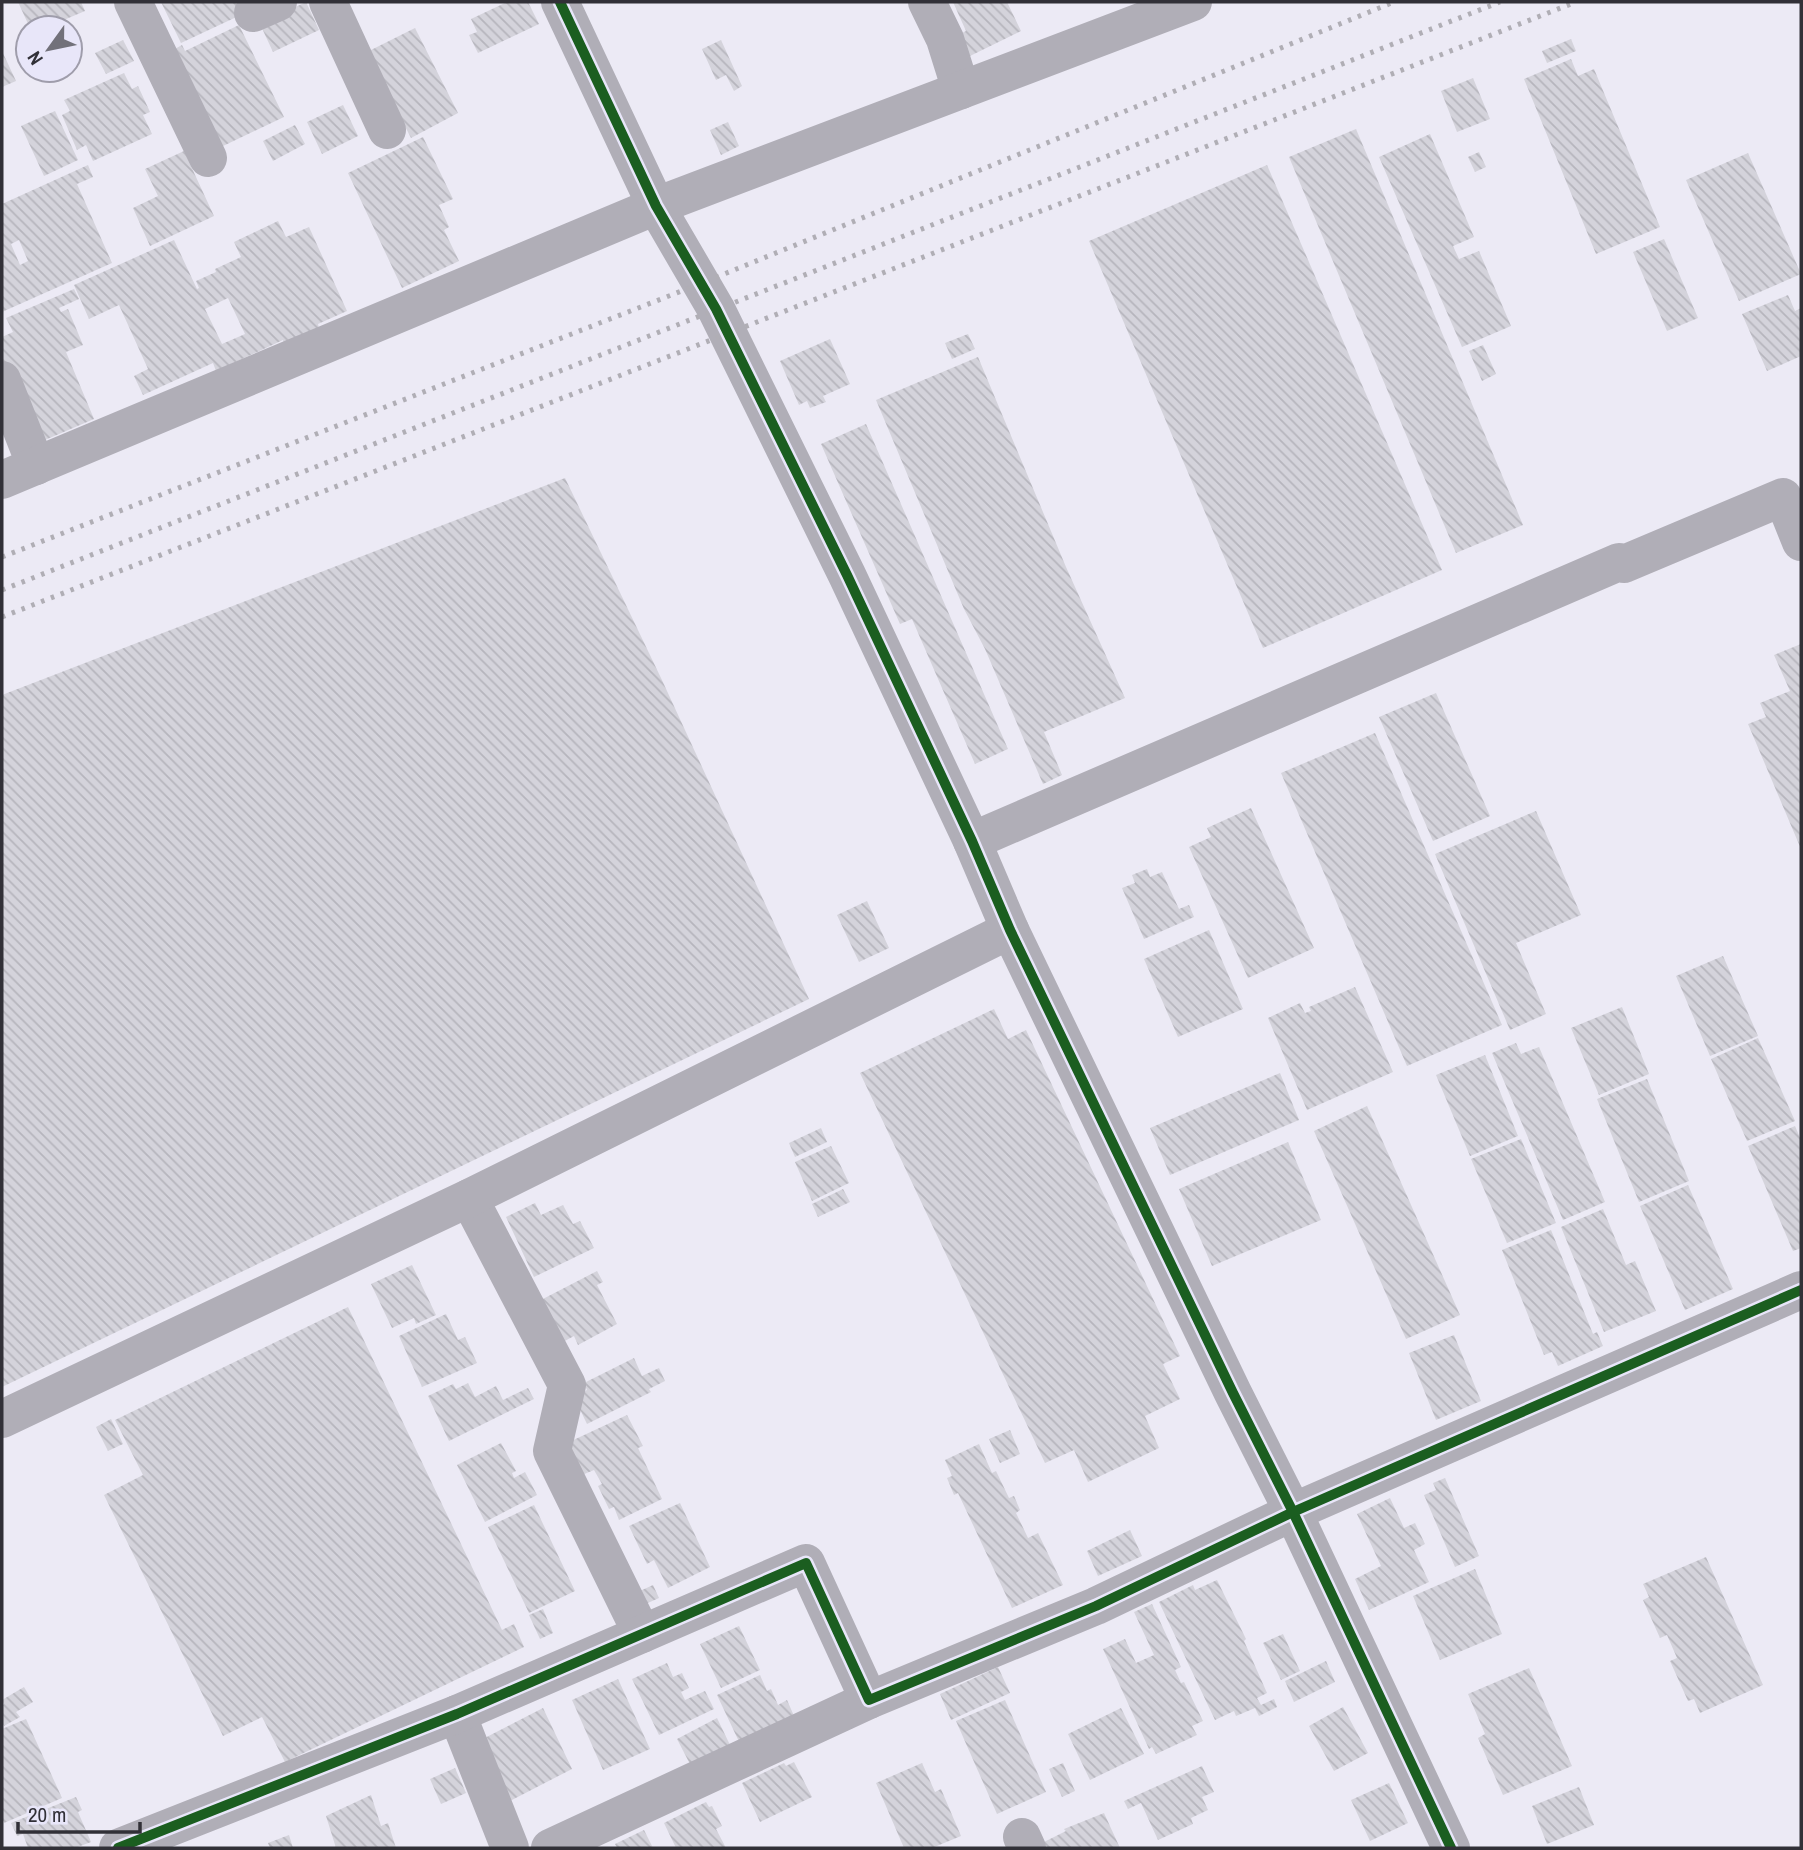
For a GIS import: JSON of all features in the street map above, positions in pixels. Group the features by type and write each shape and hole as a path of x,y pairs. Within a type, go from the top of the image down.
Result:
{"street":[{"path":"133,2 208,158"},
{"path":"328,2 387,130"},
{"path":"560,2 656,206 716,309 847,575 972,841 1010,930 1233,1393 1293,1511 1451,1848"},
{"path":"927,2 945,39 961,90"},
{"path":"2,380 19,473 656,206 1193,2"},
{"path":"972,841 1619,562 1624,564 1783,498 1801,542"},
{"path":"2,1419 470,1198 1010,930"},
{"path":"470,1198 567,1385 552,1451 642,1634"},
{"path":"550,1848 869,1700 1096,1606 1293,1511 1801,1290"},
{"path":"118,1848 457,1714 806,1563 869,1700"},
{"path":"457,1714 510,1848"}],"building":[{"path":"18,2 81,2 85,11 78,14 24,14"},
{"path":"161,2 240,2 245,13 181,43"},
{"path":"306,2 319,30 273,52 260,24"},
{"path":"507,2 528,2 539,24 478,53 469,35 477,32 471,19"},
{"path":"953,2 1007,2 1021,31 970,56 960,34 966,31"},
{"path":"239,25 284,117 221,147 173,50 182,45 185,51"},
{"path":"415,28 458,113 411,138 367,52"},
{"path":"1571,39 1576,51 1547,63 1542,51"},
{"path":"123,40 134,61 106,74 95,53"},
{"path":"721,40 742,86 734,91 726,75 716,80 702,49"},
{"path":"2,51 14,82 2,87"},
{"path":"1571,59 1578,76 1594,69 1660,227 1596,254 1524,79"},
{"path":"124,73 132,89 138,86 150,112 143,115 152,134 93,161 86,145 77,150 62,115 70,111 64,100"},
{"path":"1473,78 1490,119 1457,132 1441,91"},
{"path":"343,105 358,136 322,154 307,122"},
{"path":"55,111 78,160 44,176 21,126"},
{"path":"728,122 739,146 721,155 710,130"},
{"path":"295,125 305,144 273,161 263,141"},
{"path":"1356,129 1523,525 1456,553 1289,157"},
{"path":"1430,134 1474,237 1453,246 1459,259 1479,251 1511,326 1462,347 1379,157"},
{"path":"423,137 453,199 439,205 449,227 444,230 459,261 402,288 348,173"},
{"path":"184,151 214,216 150,246 133,208 158,196 145,169"},
{"path":"1479,152 1486,167 1475,172 1468,157"},
{"path":"1748,153 1801,274 1739,301 1686,180"},
{"path":"88,165 93,177 77,184 112,263 2,312 2,204","holes":["19,240 28,261 20,265 11,244"]},
{"path":"1267,165 1442,570 1263,648 1089,241"},
{"path":"278,221 286,237 309,227 347,311 318,324 319,328 284,345 283,340 216,371 213,363 143,395 134,376 148,369 119,305 89,319 74,285 174,240 197,289 199,288 196,281 241,257 234,242","holes":["228,298 245,334 222,344 205,309"]},
{"path":"1664,239 1698,318 1667,331 1633,252"},
{"path":"74,289 79,299 59,308 61,312 68,309 83,345 66,352 94,419 38,443 2,358 2,337 13,332 6,318"},
{"path":"1788,295 1795,311 1801,308 1801,356 1767,371 1742,314"},
{"path":"968,334 975,349 952,359 945,343"},
{"path":"830,339 850,384 823,396 826,402 810,408 807,401 799,405 780,361"},
{"path":"1483,345 1496,374 1482,381 1469,351"},
{"path":"978,357 1066,567 1125,698 1044,732 1062,775 1043,784 985,649 964,609 876,400"},
{"path":"866,424 1008,749 975,764 912,619 900,624 821,444"},
{"path":"565,478 661,678 809,999 2,1387 2,695"},
{"path":"1801,644 1801,849 1748,724 1766,717 1760,703 1790,691 1774,655"},
{"path":"1436,693 1490,816 1433,841 1379,717"},
{"path":"1375,733 1502,1025 1407,1066 1281,773"},
{"path":"1251,808 1314,948 1248,978 1189,847 1211,837 1207,828"},
{"path":"1536,811 1581,915 1516,943 1546,1014 1510,1030 1435,854"},
{"path":"1147,869 1150,877 1162,872 1179,909 1189,905 1194,917 1144,939 1122,888 1135,883 1132,875"},
{"path":"867,901 889,948 859,962 837,915"},
{"path":"1209,930 1243,1009 1178,1037 1144,959"},
{"path":"1723,956 1758,1036 1710,1056 1676,976"},
{"path":"1355,987 1393,1072 1307,1110 1268,1018 1300,1003 1305,1013 1311,1011 1309,1007"},
{"path":"1622,1007 1649,1074 1599,1095 1571,1028"},
{"path":"994,1009 1008,1039 1026,1030 1180,1356 1163,1364 1180,1399 1145,1416 1159,1448 1088,1482 1074,1450 1045,1463 860,1073"},
{"path":"1758,1038 1795,1121 1747,1141 1711,1059"},
{"path":"1516,1043 1521,1054 1539,1047 1605,1202 1563,1220 1492,1053"},
{"path":"1485,1055 1518,1136 1470,1156 1436,1075"},
{"path":"1280,1073 1299,1120 1170,1175 1150,1128"},
{"path":"1647,1079 1689,1181 1639,1202 1597,1099"},
{"path":"1367,1106 1460,1315 1406,1339 1314,1131"},
{"path":"1795,1126 1801,1140 1801,1248 1793,1251 1748,1146"},
{"path":"821,1128 827,1142 795,1157 789,1143"},
{"path":"1521,1139 1556,1223 1507,1243 1471,1159"},
{"path":"1288,1142 1321,1220 1212,1266 1179,1189"},
{"path":"831,1146 849,1183 812,1201 795,1162"},
{"path":"1688,1185 1733,1289 1685,1310 1640,1206"},
{"path":"843,1189 850,1202 818,1217 812,1204"},
{"path":"535,1203 541,1215 563,1205 573,1224 580,1221 594,1248 534,1277 506,1217"},
{"path":"1603,1209 1626,1265 1635,1261 1656,1311 1604,1332 1561,1227"},
{"path":"1551,1230 1593,1334 1597,1332 1603,1346 1558,1366 1552,1352 1544,1355 1502,1250"},
{"path":"412,1265 436,1315 416,1324 414,1318 392,1328 371,1284"},
{"path":"597,1271 603,1282 597,1285 617,1324 578,1345 574,1336 561,1343 539,1301"},
{"path":"348,1307 502,1630 514,1624 524,1647 285,1762 262,1717 223,1736 104,1495 143,1475 115,1420"},
{"path":"446,1314 458,1340 465,1337 477,1363 422,1387 399,1336"},
{"path":"1454,1335 1481,1401 1436,1420 1409,1353"},
{"path":"634,1358 642,1376 659,1368 665,1381 649,1389 651,1392 587,1424 574,1397 587,1390 584,1383"},
{"path":"468,1383 475,1397 496,1386 503,1400 528,1388 534,1399 449,1441 428,1396 453,1384 456,1389"},
{"path":"627,1415 643,1446 638,1448 662,1499 619,1520 614,1507 609,1509 598,1486 602,1484 594,1470 582,1475 567,1443"},
{"path":"111,1419 123,1444 108,1451 96,1427"},
{"path":"1010,1430 1020,1454 1000,1463 989,1439"},
{"path":"501,1443 516,1471 512,1473 514,1478 525,1472 537,1495 485,1522 457,1465"},
{"path":"979,1444 992,1473 996,1471 1009,1498 1014,1496 1020,1510 1016,1513 1028,1538 1038,1533 1063,1585 1012,1608 958,1493 954,1495 947,1478 952,1476 945,1460"},
{"path":"1445,1478 1479,1556 1455,1567 1424,1495 1436,1490 1433,1483"},
{"path":"1390,1498 1404,1528 1415,1523 1425,1544 1414,1550 1429,1582 1369,1610 1355,1579 1381,1566 1357,1514"},
{"path":"680,1503 710,1567 668,1588 654,1560 647,1564 629,1526"},
{"path":"534,1505 575,1591 529,1613 488,1527"},
{"path":"1130,1530 1142,1556 1098,1576 1087,1551"},
{"path":"1706,1557 1763,1685 1700,1713 1694,1699 1688,1701 1670,1661 1677,1658 1667,1635 1660,1638 1643,1600 1649,1597 1643,1584"},
{"path":"1475,1569 1502,1634 1440,1660 1413,1596"},
{"path":"1217,1580 1246,1639 1244,1641 1267,1693 1257,1698 1261,1705 1274,1699 1277,1707 1259,1716 1255,1708 1236,1716 1234,1711 1215,1720 1159,1602 1193,1585 1195,1590"},
{"path":"653,1585 659,1598 632,1610 627,1597"},
{"path":"1152,1604 1181,1667 1175,1670 1181,1683 1184,1682 1203,1721 1192,1726 1197,1735 1156,1754 1152,1747 1149,1749 1103,1649 1125,1639 1136,1663 1154,1655 1134,1612"},
{"path":"543,1609 553,1633 540,1639 529,1615"},
{"path":"739,1626 760,1670 721,1688 700,1644"},
{"path":"1283,1634 1300,1671 1281,1680 1263,1643"},
{"path":"1326,1661 1335,1682 1294,1702 1285,1681"},
{"path":"667,1663 673,1677 682,1673 689,1688 681,1692 685,1700 705,1691 714,1709 659,1735 632,1679"},
{"path":"998,1667 1010,1693 951,1720 940,1694"},
{"path":"1529,1668 1572,1766 1503,1795 1478,1738 1485,1734 1468,1694"},
{"path":"760,1675 767,1691 771,1689 778,1705 787,1700 798,1725 742,1748 717,1695"},
{"path":"618,1679 650,1749 603,1770 572,1700"},
{"path":"24,1687 33,1702 16,1712 20,1717 4,1726 2,1700"},
{"path":"1005,1700 1046,1792 997,1814 956,1721"},
{"path":"1343,1707 1368,1753 1334,1771 1309,1726"},
{"path":"543,1708 572,1769 504,1804 475,1743"},
{"path":"1121,1708 1144,1754 1090,1780 1068,1734"},
{"path":"717,1718 730,1745 691,1766 677,1739"},
{"path":"26,1719 62,1798 4,1823 2,1729"},
{"path":"794,1762 812,1797 760,1822 742,1783 784,1763 786,1766"},
{"path":"922,1763 935,1792 941,1789 961,1836 932,1848 904,1848 876,1783"},
{"path":"1063,1763 1075,1791 1062,1797 1049,1769"},
{"path":"1202,1766 1214,1792 1202,1797 1208,1810 1191,1818 1193,1824 1158,1840 1141,1803 1128,1809 1124,1801"},
{"path":"455,1768 466,1793 441,1804 430,1779"},
{"path":"1389,1783 1408,1823 1370,1841 1351,1800"},
{"path":"1579,1787 1594,1825 1547,1844 1532,1806"},
{"path":"371,1795 381,1826 388,1823 396,1848 336,1848 326,1816"},
{"path":"76,1797 82,1810 78,1812 91,1842 75,1848 28,1848 23,1834 17,1836 11,1823"},
{"path":"706,1802 709,1807 712,1806 722,1826 716,1829 726,1848 676,1848 664,1823"},
{"path":"1104,1813 1120,1848 1045,1848 1042,1843 1066,1831 1064,1829"},
{"path":"644,1830 653,1848 617,1848 615,1844"},
{"path":"289,1835 293,1848 270,1848 268,1843"}],"railway":[{"path":"2,557 702,283 1394,2"},
{"path":"2,590 1500,2"},
{"path":"2,617 1576,2"}],"cycle path":[{"path":"560,2 656,206 716,309 847,575 972,841 1010,930 1293,1512 1451,1848"},
{"path":"118,1848 457,1714 806,1563 869,1700 1096,1606 1293,1512 1801,1290"}]}
